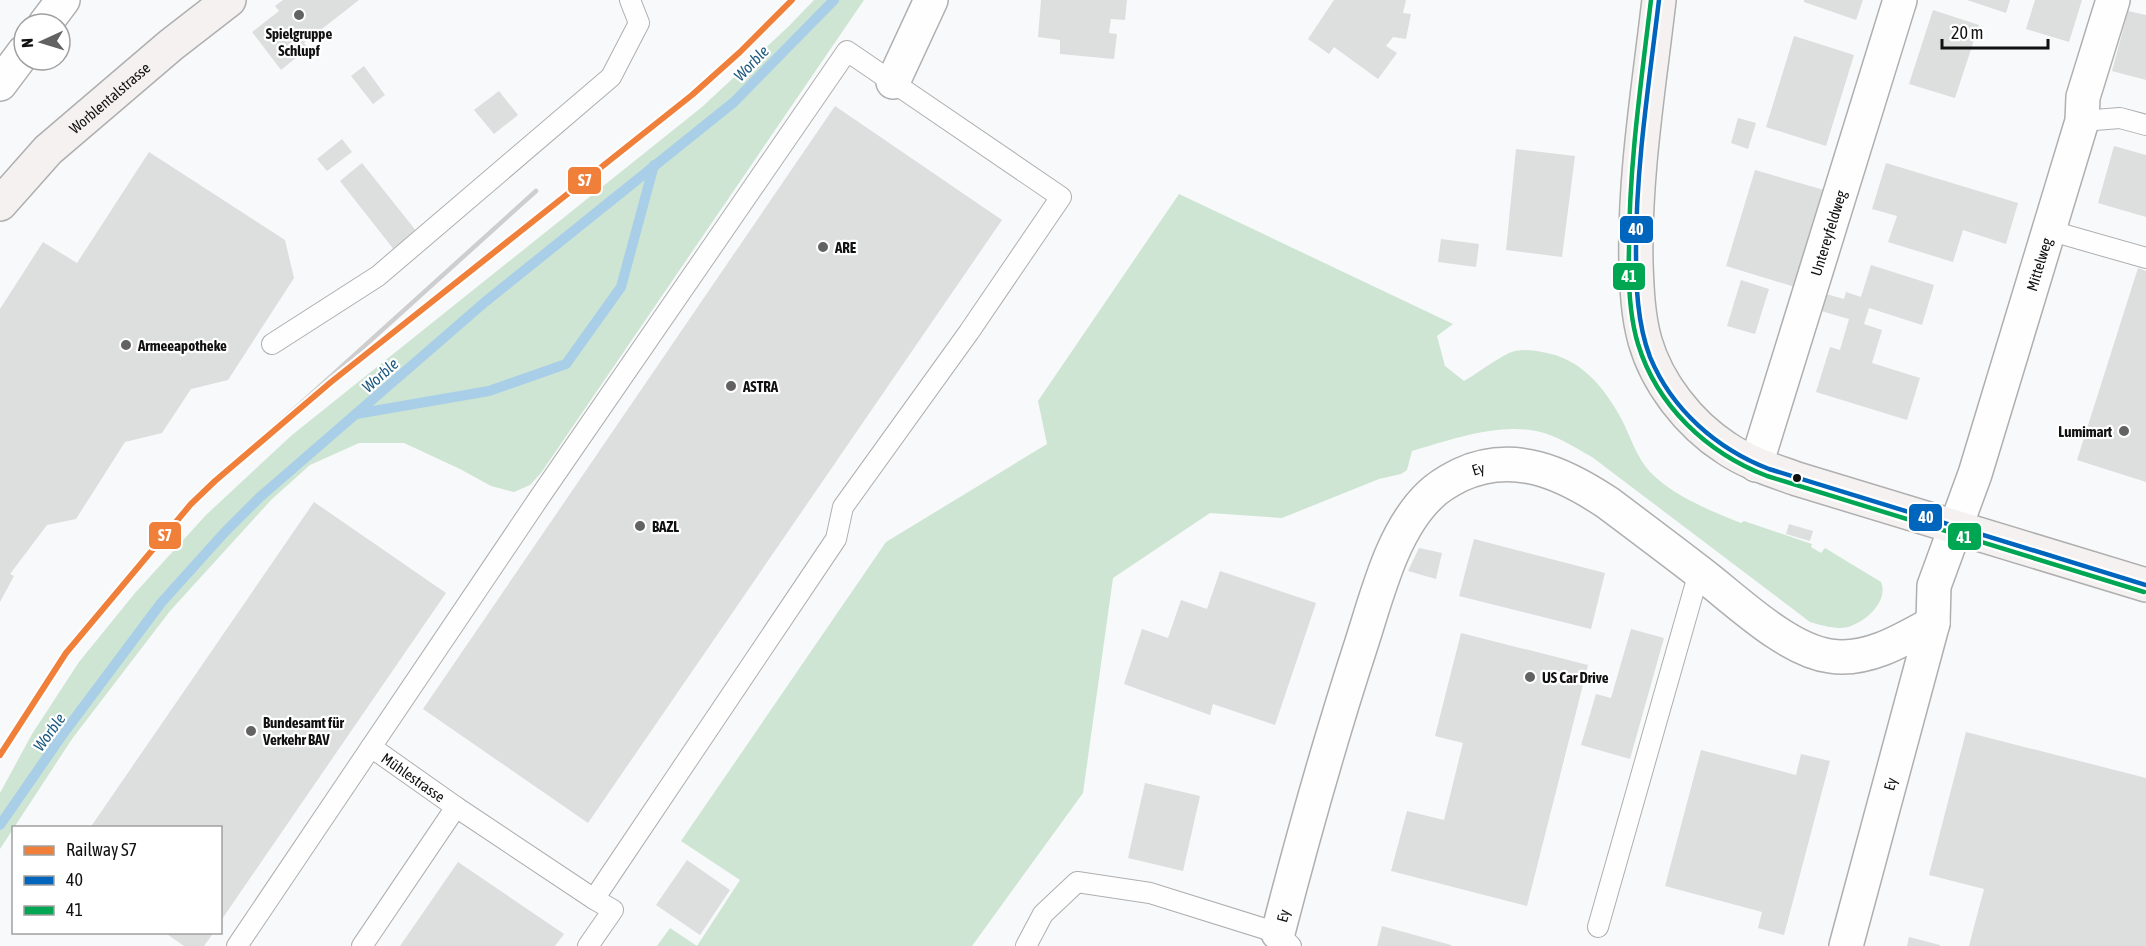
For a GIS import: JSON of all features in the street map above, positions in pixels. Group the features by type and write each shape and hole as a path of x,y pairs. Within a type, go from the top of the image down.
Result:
{"main road":[{"name":"Worblentalstrasse","path":"0,204 48,150 171,45 229,0"},
{"path":"1659,0 1636,214 1637,293 1642,328 1652,361 1666,387 1680,406 1709,436 1756,465 2146,585"}],"street":[{"path":"893,82 931,0"},
{"name":"Untereyfeldweg","path":"1756,465 1900,0"},
{"name":"Mittelweg","path":"1956,527 1975,474 2082,121 2083,96 2112,0"},
{"path":"0,84 12,68"},
{"name":"Ey","path":"1280,942 1314,794 1383,578 1416,509 1450,480 1484,467 1514,464 1542,469 1582,486 1791,641 1810,651 1845,657 1868,653 1903,641 1933,623"},
{"name":"Ey","path":"1846,946 1933,623 1934,586 1956,527"}],"lane":[{"path":"272,344 378,276 611,77 639,23 630,0"},
{"path":"237,946 539,498 847,51 1061,197 969,333 843,507 836,539 594,899"},
{"path":"2082,121 2120,118 2146,125"},
{"path":"2048,230 2146,258"},
{"path":"1598,927 1699,572"},
{"name":"Mühlestrasse","path":"371,747 456,807 613,910 588,946"},
{"path":"362,946 456,807"},
{"path":"1026,946 1043,914 1077,882 1150,893 1280,942"}],"green space":[{"path":"814,0 864,0 541,473 530,485 514,492 491,486 404,443 359,443 310,465 272,499 170,611 72,739 15,826 12,826 12,831 0,849 0,793 32,734 79,662 135,593 206,515 292,435 702,107"},
{"path":"1179,194 1453,324 1437,336 1445,366 1464,381 1515,351 1539,351 1556,355 1580,367 1607,396 1645,466 1670,489 1741,523 1744,521 1812,544 1811,547 1821,553 1825,548 1881,582 1883,589 1879,603 1862,621 1839,628 1810,622 1592,457 1551,435 1521,429 1473,434 1412,451 1407,470 1401,474 1379,479 1282,518 1210,513 1113,578 1083,793 972,946 697,946 740,880 681,841 886,542 1047,444 1038,401"},
{"path":"670,928 697,946 657,946"}],"building":[{"path":"283,0 359,0 304,43 308,48 281,70 252,32 279,11 275,6"},
{"path":"1041,0 1127,0 1125,20 1111,19 1109,33 1117,34 1114,59 1060,54 1060,40 1038,37"},
{"path":"1334,0 1406,0 1403,13 1411,14 1406,39 1393,37 1386,46 1397,53 1378,79 1334,47 1329,54 1308,39"},
{"path":"1804,0 1863,0 1856,20 1804,2"},
{"path":"1967,0 2010,0 2006,13"},
{"path":"2035,0 2082,0 2069,42 2026,29"},
{"path":"1933,10 1979,25 1955,98 1909,84"},
{"path":"2128,11 2146,15 2146,80 2112,71"},
{"path":"1794,36 1854,55 1826,146 1766,127"},
{"path":"364,66 385,95 373,104 351,76"},
{"path":"499,91 518,115 494,134 474,110"},
{"path":"835,106 1002,220 588,823 423,709"},
{"path":"1738,118 1756,123 1748,149 1731,143"},
{"path":"342,139 352,152 327,171 317,159"},
{"path":"2114,146 2146,155 2146,217 2098,203"},
{"path":"1516,149 1575,156 1562,257 1506,250"},
{"name":"Armeeapotheke","path":"149,152 285,240 294,278 228,380 191,389 162,433 125,442 76,519 47,525 10,574 14,576 0,602 0,309 43,242 77,263"},
{"path":"362,163 417,232 395,251 340,181"},
{"path":"1886,163 2018,203 2006,244 1963,230 1953,262 1888,242 1897,216 1872,209"},
{"path":"1755,170 1824,190 1795,287 1726,266"},
{"path":"1441,239 1479,244 1476,267 1438,262"},
{"path":"1871,265 1934,285 1922,325 1869,308 1864,324 1882,330 1872,363 1920,378 1907,420 1816,392 1830,347 1840,350 1849,319 1821,311 1826,294 1844,299 1846,292 1861,297"},
{"path":"2138,268 2146,271 2146,482 2077,460"},
{"path":"1741,280 1769,289 1755,334 1727,326"},
{"name":"Bundesamt für Verkehr BAV","path":"314,502 446,593 222,919 222,826 91,826"},
{"path":"1789,524 1813,531 1810,541 1786,534"},
{"path":"1474,539 1605,573 1591,629 1459,596"},
{"path":"1419,548 1442,553 1436,579 1408,571"},
{"path":"1220,571 1316,603 1275,725 1213,704 1210,715 1124,684 1142,629 1168,638 1181,600 1207,609"},
{"path":"1631,629 1664,638 1630,759 1581,745 1596,694 1611,698"},
{"path":"1461,633 1588,665 1527,906 1391,871 1407,811 1444,820 1463,743 1435,736"},
{"path":"1966,732 2146,778 2146,946 1969,946 1984,889 1929,875"},
{"path":"1701,750 1796,775 1801,754 1830,761 1784,935 1758,928 1762,912 1665,886"},
{"path":"1145,783 1200,796 1183,871 1128,858"},
{"path":"687,860 730,890 700,935 656,905"},
{"path":"458,862 564,934 555,946 400,946"},
{"path":"1382,926 1451,945 1451,946 1377,946"},
{"path":"167,934 213,934 204,946 184,946"},
{"path":"1909,937 1940,945 1940,946 1907,946"}],"waterway":[{"name":"Worble","path":"0,825 63,734 161,603 260,497 485,302 734,102 834,0"},
{"path":"356,414 489,391 566,364 621,287 654,165"}],"railway":[{"path":"215,481 536,191"}],"rail line":[{"name":"S7","path":"0,755 66,653 191,504 215,481 331,382 692,95 740,52 792,0"}],"transit line":[{"name":"41","path":"1651,0 1633,156 1629,285 1638,344 1647,367 1671,407 1687,425 1724,454 1767,476 2144,592"},
{"name":"40","path":"1659,0 1638,187 1637,290 1642,331 1650,357 1659,376 1684,410 1714,439 1750,461 1769,469 2146,585"}],"place":[{"name":"Spielgruppe Schlupf","path":"299,15"},
{"name":"ARE","path":"823,247"},
{"name":"Armeeapotheke","path":"126,345"},
{"name":"ASTRA","path":"731,386"},
{"name":"Lumimart","path":"2124,431"},
{"name":"BAZL","path":"640,526"},
{"name":"US Car Drive","path":"1530,677"},
{"name":"Bundesamt für Verkehr BAV","path":"251,731"}]}
